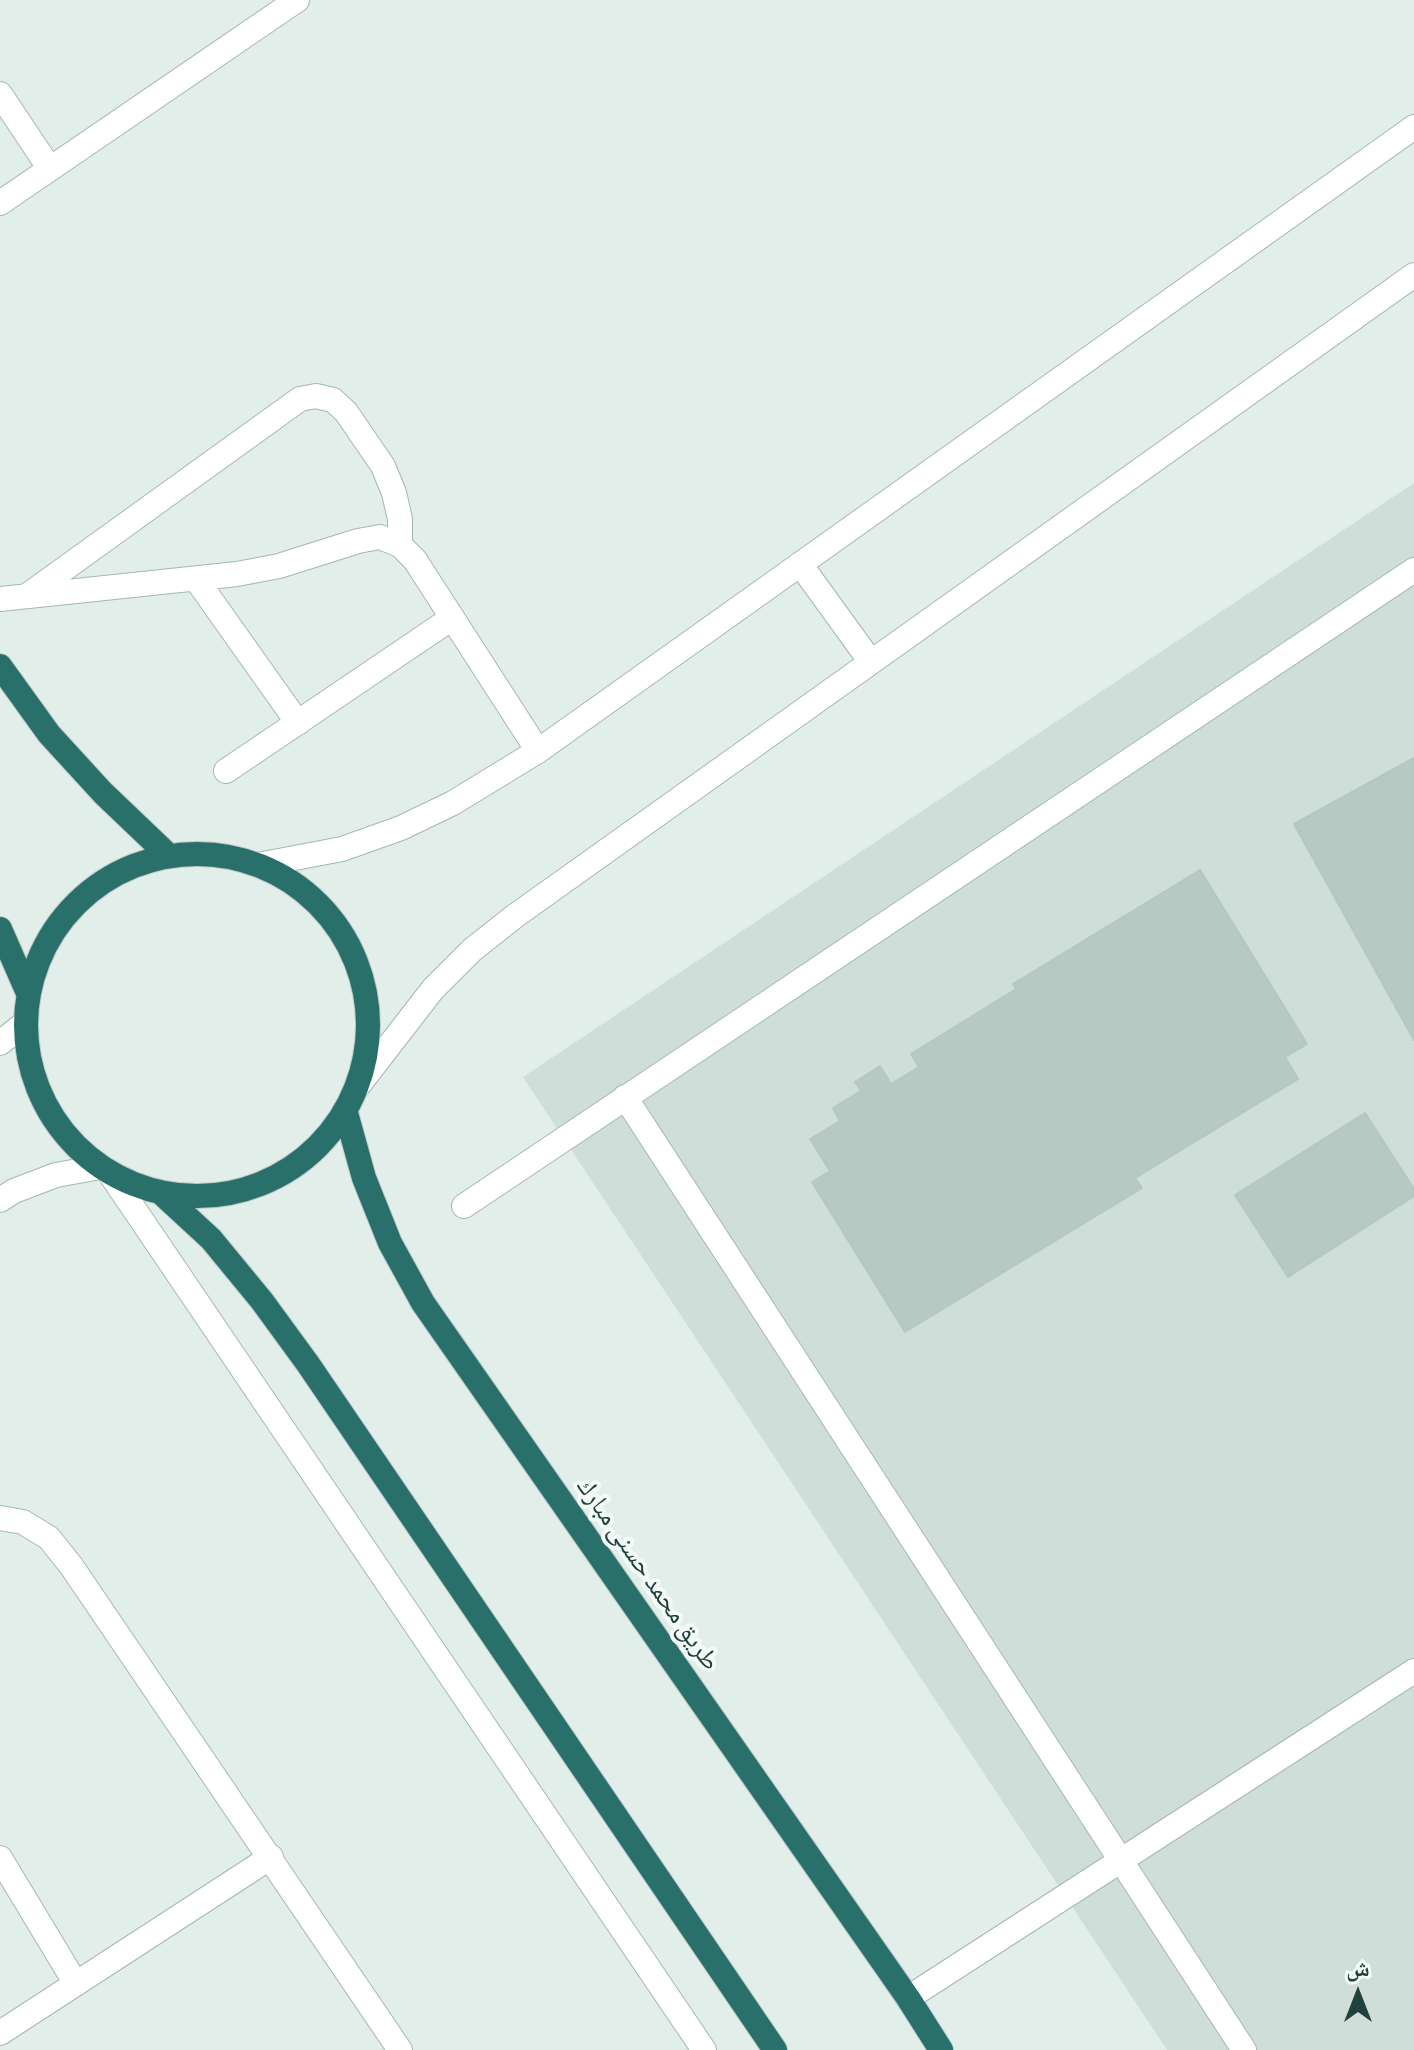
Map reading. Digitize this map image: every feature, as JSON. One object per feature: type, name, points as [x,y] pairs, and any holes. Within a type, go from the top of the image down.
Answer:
[{"type":"highway","points":[[0,666],[49,734],[103,793],[169,856]]},
{"type":"highway","points":[[199,854],[229,857],[258,865],[310,895],[331,916],[348,941],[360,969],[367,998],[369,1027],[367,1057],[358,1086],[346,1113],[328,1137],[306,1158],[281,1175],[254,1187],[195,1197],[136,1185],[105,1170],[78,1149],[59,1128],[44,1104],[27,1051],[25,1023],[28,993],[37,964],[49,938],[67,914],[88,893],[113,876],[169,856],[199,854]]},
{"type":"highway","points":[[0,929],[28,993]]},
{"type":"highway","name":"طريق محمد حسنى مبارك","points":[[346,1113],[364,1178],[390,1243],[423,1303],[908,1998],[941,2050]]},
{"type":"highway","points":[[160,1192],[211,1239],[308,1364],[775,2050]]},
{"type":"street","points":[[0,203],[297,0]]},
{"type":"street","points":[[0,94],[8,124],[50,169]]},
{"type":"street","points":[[258,865],[342,849],[401,828],[453,803],[538,751],[1414,127]]},
{"type":"street","points":[[358,1086],[433,989],[472,950],[515,916],[1414,275]]},
{"type":"street","points":[[25,596],[300,399],[316,396],[333,400],[346,412],[383,466],[400,519],[400,545]]},
{"type":"street","points":[[0,599],[196,579],[279,566],[380,537],[400,545],[415,560],[538,751]]},
{"type":"street","points":[[800,564],[871,662]]},
{"type":"street","points":[[464,1206],[1414,570]]},
{"type":"street","points":[[196,579],[298,723]]},
{"type":"street","points":[[226,771],[452,618]]},
{"type":"street","points":[[0,1043],[25,1023]]},
{"type":"street","points":[[625,1097],[1244,2050]]},
{"type":"street","points":[[0,1200],[14,1191],[56,1175],[105,1170],[704,2050]]},
{"type":"street","points":[[0,1518],[23,1522],[49,1538],[72,1567],[400,2050]]},
{"type":"street","points":[[908,1998],[1414,1671]]},
{"type":"street","points":[[0,2033],[271,1857]]},
{"type":"street","points":[[0,1858],[76,1984]]},
{"type":"shaded area","points":[[1414,483],[1414,2050],[1167,2050],[523,1077]]},
{"type":"building","points":[[1414,758],[1414,1040],[1294,824]]},
{"type":"building","points":[[1200,870],[1307,1044],[1285,1057],[1298,1079],[1135,1178],[1142,1188],[905,1332],[812,1182],[830,1171],[810,1139],[840,1121],[833,1108],[861,1091],[855,1082],[880,1066],[891,1084],[919,1067],[911,1054],[1016,989],[1013,984]]},
{"type":"building","points":[[1365,1113],[1414,1189],[1414,1196],[1288,1277],[1235,1195]]}]
